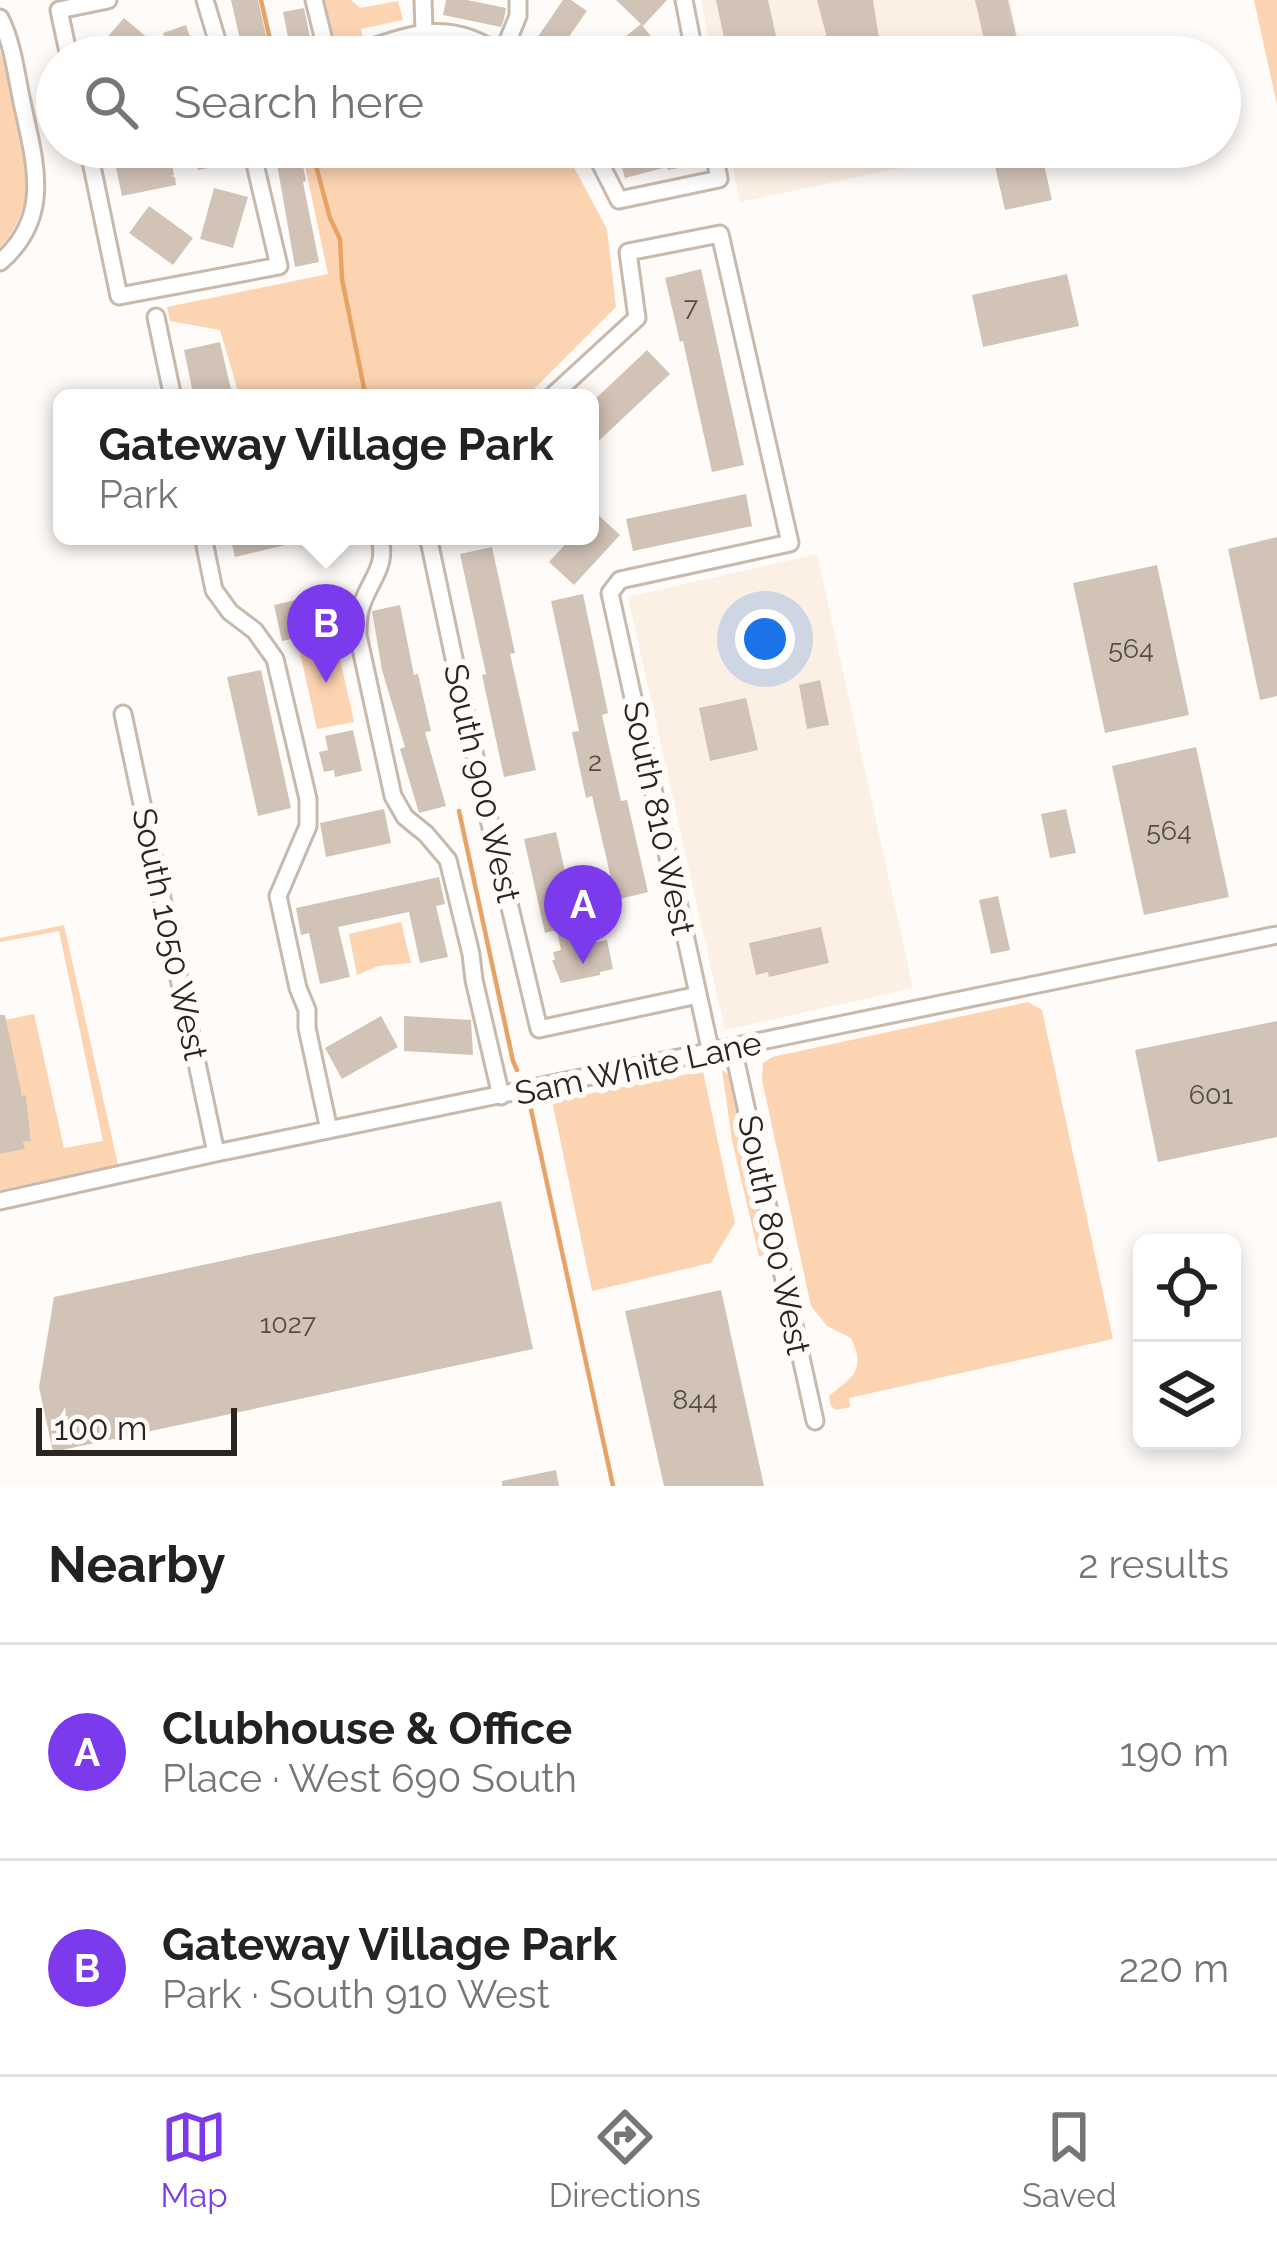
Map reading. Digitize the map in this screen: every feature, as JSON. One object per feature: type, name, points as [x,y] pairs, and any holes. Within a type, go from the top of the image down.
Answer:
[{"type":"street","points":[[64,36],[58,10],[108,0]]},
{"type":"street","points":[[205,0],[216,36]]},
{"type":"street","points":[[314,0],[323,36]]},
{"type":"street","points":[[422,0],[424,31]]},
{"type":"street","points":[[510,36],[518,0]]},
{"type":"street","points":[[684,0],[691,36]]},
{"type":"street","points":[[0,18],[11,49],[37,179],[25,233],[0,262]]},
{"type":"street","points":[[408,36],[424,31],[468,36]]},
{"type":"street","points":[[92,168],[119,296],[279,266],[256,168]]},
{"type":"street","points":[[603,168],[619,200],[719,179],[717,168]]},
{"type":"street","name":"South 810 West","points":[[560,389],[637,317],[628,252],[720,234],[790,543],[615,583],[610,593],[711,1053]]},
{"type":"street","points":[[156,317],[171,389]]},
{"type":"street","points":[[205,545],[214,590],[275,659],[308,800],[308,826],[278,896],[307,1010],[329,1130]]},
{"type":"street","points":[[382,545],[380,568],[360,608],[358,635],[393,796],[405,817],[448,860],[501,1096]]},
{"type":"street","name":"South 900 West","points":[[430,545],[539,1029],[698,995]]},
{"type":"street","name":"South 1050 West","points":[[123,714],[216,1154]]},
{"type":"street","name":"Sam White Lane","points":[[0,1201],[1277,935]]},
{"type":"street","name":"South 800 West","points":[[733,1048],[815,1421]]},
{"type":"shaded area","points":[[321,0],[351,0],[360,8],[398,1],[403,20],[361,29],[362,36],[330,36]]},
{"type":"shaded area","points":[[701,0],[1010,0],[1018,36],[708,36]]},
{"type":"shaded area","points":[[1254,0],[1277,0],[1277,105]]},
{"type":"shaded area","points":[[0,50],[21,125],[27,178],[15,226],[0,247]]},
{"type":"shaded area","points":[[305,168],[574,168],[607,229],[616,307],[534,389],[237,389],[220,330],[170,321],[167,307],[328,274]]},
{"type":"shaded area","points":[[733,168],[899,168],[740,202]]},
{"type":"shaded area","points":[[817,554],[913,988],[725,1030],[628,597]]},
{"type":"shaded area","points":[[335,636],[354,722],[317,729],[298,644]]},
{"type":"shaded area","points":[[401,922],[411,963],[378,966],[357,975],[349,934]]},
{"type":"shaded area","points":[[64,925],[118,1165],[0,1190],[0,1154],[24,1149],[23,1142],[31,1140],[26,1096],[22,1096],[0,1021],[34,1014],[64,1148],[103,1141],[59,931],[0,942],[0,938]]},
{"type":"shaded area","points":[[1028,1002],[1042,1010],[1113,1339],[849,1398],[850,1407],[836,1410],[829,1396],[854,1373],[856,1349],[851,1338],[827,1326],[811,1306],[762,1080],[763,1063],[772,1057]]},
{"type":"shaded area","points":[[722,1070],[733,1077],[768,1255],[759,1256],[732,1140]]},
{"type":"shaded area","points":[[703,1071],[735,1223],[711,1263],[592,1291],[552,1101]]},
{"type":"building","points":[[231,0],[258,0],[266,36],[239,36]]},
{"type":"building","points":[[446,0],[506,8],[501,27],[443,15]]},
{"type":"building","points":[[563,0],[587,11],[571,36],[538,36]]},
{"type":"building","points":[[616,0],[667,0],[643,26]]},
{"type":"building","points":[[716,0],[768,0],[776,36],[724,36]]},
{"type":"building","points":[[817,0],[873,0],[879,36],[826,36]]},
{"type":"building","points":[[975,0],[1008,0],[1016,36],[983,36]]},
{"type":"building","points":[[304,8],[310,36],[288,36],[283,12]]},
{"type":"building","points":[[124,18],[145,36],[108,36]]},
{"type":"building","points":[[641,24],[651,36],[626,36]]},
{"type":"building","points":[[186,25],[190,36],[164,36]]},
{"type":"building","points":[[116,168],[173,168],[176,185],[122,196]]},
{"type":"building","points":[[278,168],[303,168],[306,181],[319,262],[295,267]]},
{"type":"building","points":[[622,168],[663,168],[625,178]]},
{"type":"building","points":[[995,168],[1045,168],[1052,200],[1005,210]]},
{"type":"building","points":[[214,188],[248,197],[233,248],[200,239]]},
{"type":"building","points":[[149,206],[193,238],[173,265],[129,233]]},
{"type":"building","points":[[701,269],[744,465],[712,472],[665,278]]},
{"type":"building","points":[[1067,274],[1079,326],[983,347],[972,295]]},
{"type":"building","points":[[220,342],[231,389],[192,389],[184,350]]},
{"type":"building","points":[[647,350],[670,374],[599,441],[599,395]]},
{"type":"building","points":[[746,494],[752,526],[633,551],[626,519]]},
{"type":"building","points":[[599,516],[620,535],[574,585],[549,562],[565,545],[599,545]]},
{"type":"building","points":[[1277,537],[1277,696],[1260,700],[1228,549]]},
{"type":"building","points":[[232,545],[285,545],[235,557]]},
{"type":"building","points":[[492,547],[536,770],[504,777],[460,554]]},
{"type":"building","points":[[1157,565],[1189,715],[1105,733],[1073,583]]},
{"type":"building","points":[[337,591],[345,627],[282,641],[274,605]]},
{"type":"building","points":[[583,594],[608,713],[602,715],[648,892],[616,900],[592,796],[586,798],[572,732],[579,731],[551,601]]},
{"type":"building","points":[[400,605],[431,731],[425,732],[446,806],[419,813],[400,749],[405,747],[382,670],[372,611]]},
{"type":"building","points":[[261,670],[291,808],[258,816],[227,677]]},
{"type":"building","points":[[820,680],[829,725],[807,729],[799,685]]},
{"type":"building","points":[[746,698],[758,750],[710,761],[699,708]]},
{"type":"building","points":[[353,730],[362,771],[335,777],[334,770],[324,772],[319,752],[328,750],[325,736]]},
{"type":"building","points":[[1196,747],[1229,897],[1144,915],[1112,766]]},
{"type":"building","points":[[384,809],[391,843],[326,857],[320,823]]},
{"type":"building","points":[[1066,809],[1076,853],[1050,858],[1041,814]]},
{"type":"building","points":[[556,832],[581,942],[607,940],[613,969],[561,983],[552,960],[553,952],[561,950],[557,930],[545,933],[524,839]]},
{"type":"building","points":[[439,877],[445,904],[436,906],[448,957],[420,963],[409,912],[338,927],[350,977],[320,984],[309,933],[301,935],[296,908]]},
{"type":"building","points":[[998,896],[1010,950],[991,954],[979,900]]},
{"type":"building","points":[[821,927],[829,963],[769,977],[768,972],[756,975],[749,943]]},
{"type":"building","points":[[0,1015],[5,1015],[22,1096],[26,1095],[31,1141],[23,1142],[25,1149],[0,1154]]},
{"type":"building","points":[[381,1016],[398,1047],[342,1079],[325,1048]]},
{"type":"building","points":[[404,1016],[471,1020],[473,1055],[404,1051]]},
{"type":"building","points":[[1277,1021],[1277,1137],[1158,1162],[1135,1050]]},
{"type":"building","points":[[501,1201],[533,1349],[53,1452],[39,1387],[54,1297]]},
{"type":"building","points":[[721,1290],[764,1486],[664,1486],[625,1311]]},
{"type":"building","points":[[556,1470],[559,1486],[502,1486],[502,1481]]},
{"type":"waterway","points":[[261,0],[269,36]]},
{"type":"waterway","points":[[317,168],[340,239],[342,279],[364,389]]},
{"type":"waterway","points":[[459,811],[517,1070]]},
{"type":"waterway","points":[[530,1105],[613,1486]]},
{"type":"place","name":"Gateway Village Park","points":[[326,683]]},
{"type":"place","name":"Clubhouse & Office","points":[[583,964]]}]
